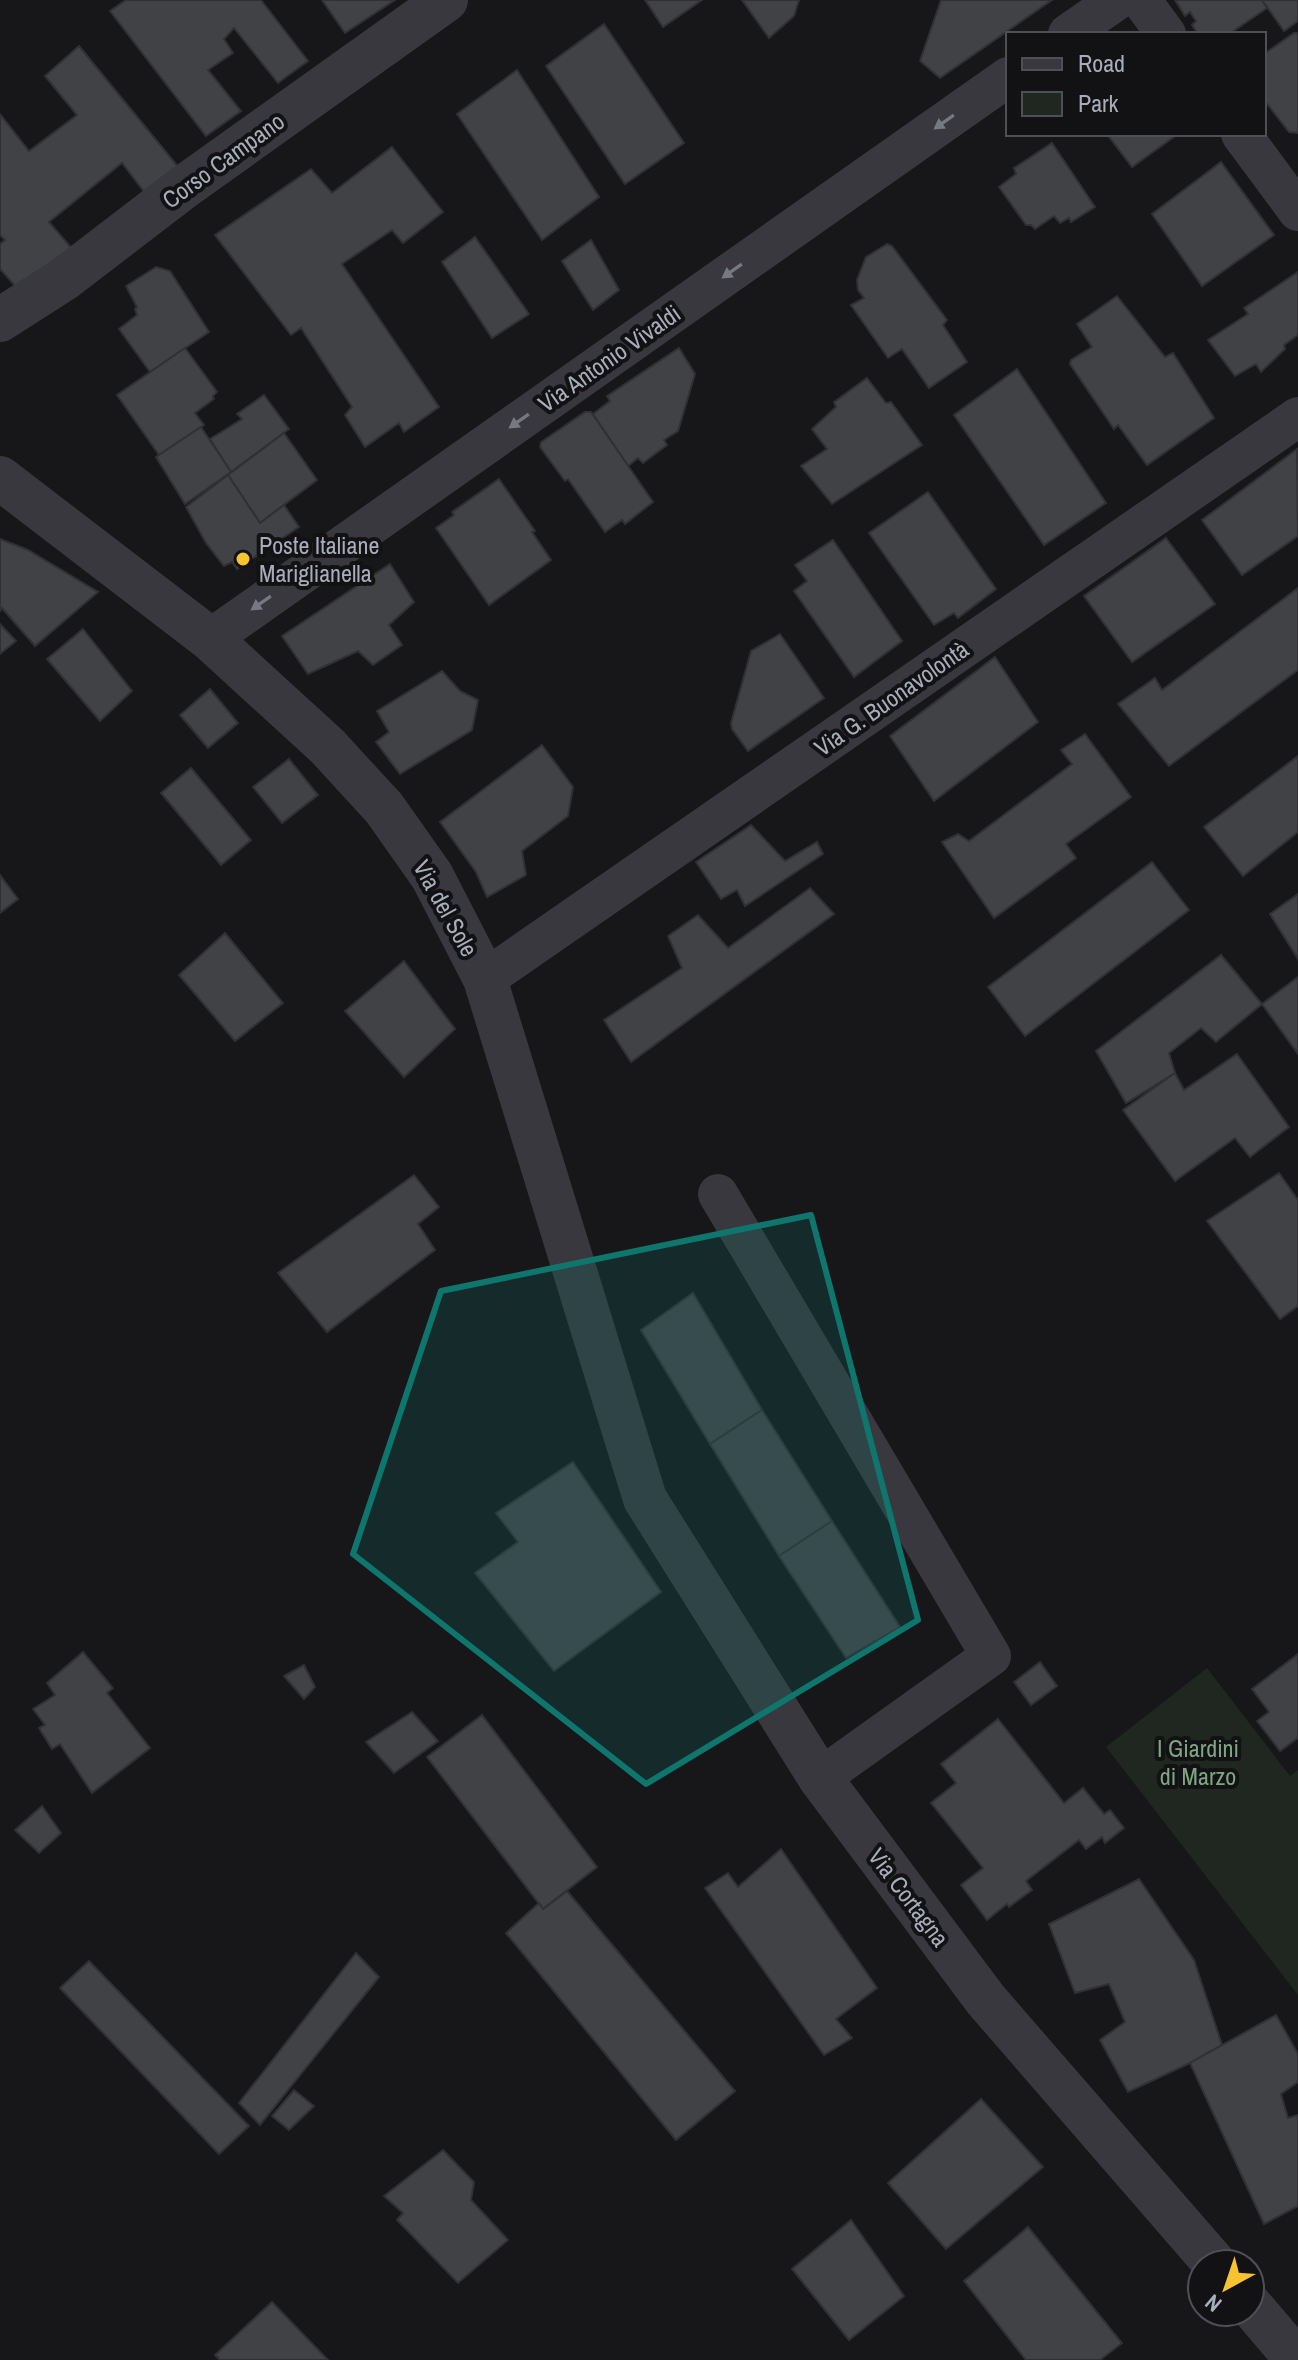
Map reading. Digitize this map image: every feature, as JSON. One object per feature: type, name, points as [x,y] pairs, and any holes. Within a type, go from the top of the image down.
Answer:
[{"type":"street","name":"Corso Campano","points":[[0,320],[64,279],[184,187],[446,0]]},
{"type":"street","points":[[1071,32],[1117,0]]},
{"type":"street","points":[[1141,0],[1165,32]]},
{"type":"street","name":"Via Antonio Vivaldi","points":[[210,639],[1006,78]]},
{"type":"street","points":[[1243,136],[1292,191]]},
{"type":"street","name":"Via G. Buonavolontà","points":[[485,979],[1298,417]]},
{"type":"street","name":"Via del Sole","points":[[0,478],[210,639],[327,746],[384,808],[432,876],[485,979],[645,1499]]},
{"type":"street","points":[[718,1194],[991,1656],[820,1778]]},
{"type":"street","name":"Via Cortagna","points":[[645,1499],[820,1778],[986,2000],[1201,2248]]},
{"type":"highlighted area","points":[[811,1215],[918,1620],[646,1784],[353,1554],[441,1291]]},
{"type":"green space","name":"I Giardini di Marzo","points":[[1207,1668],[1290,1776],[1298,1770],[1298,1995],[1106,1747]]},
{"type":"building","points":[[126,0],[261,0],[308,61],[278,83],[234,28],[224,39],[233,53],[208,70],[241,111],[206,136],[110,11]]},
{"type":"building","points":[[322,0],[395,0],[345,33]]},
{"type":"building","points":[[645,0],[702,0],[663,27]]},
{"type":"building","points":[[742,0],[799,0],[794,16],[769,38]]},
{"type":"building","points":[[941,0],[1052,0],[940,78],[920,61]]},
{"type":"building","points":[[1175,0],[1262,0],[1267,8],[1232,32],[1197,32],[1192,25],[1196,21],[1190,12],[1185,16]]},
{"type":"building","points":[[1262,0],[1298,0],[1298,21],[1284,31]]},
{"type":"building","points":[[604,24],[684,143],[625,184],[546,66]]},
{"type":"building","points":[[1298,33],[1298,133],[1289,132],[1266,103],[1266,53]]},
{"type":"building","points":[[79,46],[180,169],[145,193],[122,163],[49,222],[74,251],[16,287],[0,269],[0,244],[5,240],[0,235],[0,114],[29,151],[77,115],[45,76]]},
{"type":"building","points":[[517,70],[599,197],[542,240],[457,114]]},
{"type":"building","points":[[1109,136],[1175,136],[1132,167]]},
{"type":"building","points":[[1052,143],[1095,207],[1071,222],[1069,218],[1060,223],[1054,216],[1035,229],[1026,225],[999,187],[1016,174],[1014,168]]},
{"type":"building","points":[[392,147],[443,212],[403,243],[392,230],[342,264],[439,407],[404,432],[399,423],[365,447],[345,415],[352,407],[301,328],[291,335],[215,235],[311,169],[332,193]]},
{"type":"building","points":[[1221,162],[1274,235],[1202,286],[1152,214]]},
{"type":"building","points":[[475,237],[529,314],[492,338],[442,262]]},
{"type":"building","points":[[591,240],[619,290],[593,310],[562,261]]},
{"type":"building","points":[[887,244],[892,246],[947,320],[943,325],[967,362],[929,388],[902,349],[888,358],[851,305],[864,298],[858,290],[857,280],[866,257]]},
{"type":"building","points":[[156,267],[170,271],[209,332],[150,372],[119,329],[137,315],[137,307],[126,286]]},
{"type":"building","points":[[1298,272],[1298,335],[1284,345],[1285,349],[1261,372],[1256,364],[1235,376],[1208,340],[1248,314],[1244,308]]},
{"type":"building","points":[[1117,296],[1165,357],[1173,353],[1214,418],[1147,465],[1118,425],[1114,429],[1070,364],[1071,360],[1092,347],[1077,324]]},
{"type":"building","points":[[185,348],[217,392],[214,399],[195,413],[204,425],[159,455],[117,395]]},
{"type":"building","points":[[679,348],[695,374],[678,431],[664,440],[667,445],[643,463],[638,458],[628,466],[593,414],[610,401],[607,396]]},
{"type":"building","points":[[1017,369],[1106,503],[1044,545],[954,415]]},
{"type":"building","points":[[867,378],[886,403],[891,402],[922,445],[832,504],[801,466],[827,449],[812,429],[836,407],[834,402]]},
{"type":"building","points":[[264,395],[289,429],[231,472],[210,439],[242,419],[237,414]]},
{"type":"building","points":[[585,412],[591,412],[653,502],[625,524],[622,520],[605,532],[568,479],[565,481],[540,447],[541,442]]},
{"type":"building","points":[[201,427],[231,472],[185,504],[156,457]]},
{"type":"building","points":[[284,433],[317,480],[260,523],[228,475]]},
{"type":"building","points":[[1297,449],[1298,536],[1242,575],[1202,520]]},
{"type":"building","points":[[228,475],[260,523],[284,505],[299,527],[237,569],[232,562],[224,566],[206,543],[186,507]]},
{"type":"building","points":[[499,479],[551,560],[489,605],[436,528],[454,515],[452,512]]},
{"type":"building","points":[[928,492],[996,589],[958,618],[954,613],[934,625],[869,533]]},
{"type":"building","points":[[1166,538],[1215,604],[1132,662],[1084,596]]},
{"type":"building","points":[[0,539],[28,550],[98,592],[35,646],[2,608],[0,611]]},
{"type":"building","points":[[833,540],[902,641],[854,677],[794,591],[807,581],[795,565]]},
{"type":"building","points":[[390,564],[414,602],[389,625],[402,645],[373,665],[358,651],[308,674],[282,636]]},
{"type":"building","points":[[1298,588],[1298,670],[1169,766],[1118,704],[1155,678],[1162,690]]},
{"type":"building","points":[[0,624],[16,641],[0,654]]},
{"type":"building","points":[[83,629],[132,691],[100,721],[47,659]]},
{"type":"building","points":[[780,634],[824,698],[748,751],[731,723],[751,651]]},
{"type":"building","points":[[995,657],[1038,722],[934,801],[890,736]]},
{"type":"building","points":[[442,671],[460,691],[478,700],[472,730],[400,774],[376,742],[389,732],[377,711]]},
{"type":"building","points":[[210,689],[238,723],[208,748],[180,715]]},
{"type":"building","points":[[1085,734],[1131,797],[1066,844],[1076,858],[994,918],[942,842],[958,834],[969,841],[1072,764],[1061,750]]},
{"type":"building","points":[[542,745],[573,787],[568,816],[522,851],[526,875],[487,897],[476,872],[440,822]]},
{"type":"building","points":[[1298,756],[1298,832],[1243,876],[1204,827]]},
{"type":"building","points":[[289,759],[318,795],[282,823],[253,787]]},
{"type":"building","points":[[191,768],[251,840],[221,865],[161,793]]},
{"type":"building","points":[[751,825],[785,861],[817,842],[823,854],[745,906],[737,890],[721,899],[696,862]]},
{"type":"building","points":[[1152,862],[1189,910],[1025,1036],[988,987]]},
{"type":"building","points":[[0,875],[18,899],[0,913]]},
{"type":"building","points":[[810,888],[834,914],[631,1062],[604,1020],[682,968],[668,936],[698,915],[728,948]]},
{"type":"building","points":[[1298,894],[1298,959],[1270,914]]},
{"type":"building","points":[[225,933],[283,1003],[235,1041],[179,975]]},
{"type":"building","points":[[1221,955],[1262,1004],[1216,1042],[1201,1028],[1169,1053],[1175,1073],[1126,1103],[1096,1051]]},
{"type":"building","points":[[404,961],[455,1029],[404,1077],[345,1011]]},
{"type":"building","points":[[1298,977],[1298,1054],[1262,1004]]},
{"type":"building","points":[[1237,1054],[1289,1127],[1250,1157],[1235,1138],[1175,1181],[1123,1110],[1175,1073],[1184,1090]]},
{"type":"building","points":[[1279,1173],[1298,1200],[1298,1306],[1280,1319],[1207,1221]]},
{"type":"building","points":[[414,1175],[439,1207],[418,1224],[435,1250],[327,1332],[278,1273]]},
{"type":"building","points":[[693,1293],[762,1410],[710,1444],[641,1330]]},
{"type":"building","points":[[762,1410],[832,1521],[779,1556],[710,1444]]},
{"type":"building","points":[[573,1462],[661,1592],[554,1671],[475,1573],[518,1542],[496,1513]]},
{"type":"building","points":[[832,1521],[900,1627],[846,1658],[779,1556]]},
{"type":"building","points":[[83,1652],[113,1688],[107,1693],[150,1748],[92,1793],[60,1744],[52,1749],[39,1728],[45,1725],[33,1709],[55,1695],[47,1683]]},
{"type":"building","points":[[1298,1654],[1298,1738],[1280,1751],[1257,1721],[1269,1712],[1252,1689]]},
{"type":"building","points":[[1040,1662],[1057,1686],[1031,1705],[1014,1682]]},
{"type":"building","points":[[304,1665],[315,1687],[304,1699],[284,1676]]},
{"type":"building","points":[[412,1712],[438,1741],[394,1773],[366,1742]]},
{"type":"building","points":[[482,1715],[597,1867],[543,1909],[427,1757]]},
{"type":"building","points":[[998,1719],[1064,1803],[1083,1788],[1104,1814],[1110,1810],[1124,1828],[1105,1843],[1102,1837],[1086,1849],[1079,1840],[1026,1881],[1032,1890],[987,1920],[961,1885],[983,1868],[931,1803],[956,1783],[941,1764]]},
{"type":"building","points":[[42,1806],[61,1833],[39,1853],[15,1830]]},
{"type":"building","points":[[781,1849],[877,1988],[836,2019],[852,2038],[824,2055],[705,1888],[728,1873],[738,1887]]},
{"type":"building","points":[[1139,1879],[1194,1960],[1222,2045],[1128,2092],[1100,2040],[1125,2022],[1109,1984],[1075,1993],[1049,1924]]},
{"type":"building","points":[[567,1891],[735,2091],[676,2140],[506,1933],[539,1903],[543,1909]]},
{"type":"building","points":[[356,1953],[379,1977],[260,2125],[239,2103]]},
{"type":"building","points":[[89,1961],[249,2126],[219,2154],[60,1988]]},
{"type":"building","points":[[1276,2015],[1298,2054],[1298,2082],[1281,2094],[1288,2118],[1298,2115],[1298,2206],[1264,2224],[1190,2063]]},
{"type":"building","points":[[294,2090],[314,2106],[289,2130],[272,2116]]},
{"type":"building","points":[[981,2099],[1043,2167],[946,2249],[888,2183]]},
{"type":"building","points":[[443,2150],[474,2182],[471,2200],[508,2240],[458,2283],[397,2220],[403,2213],[384,2196]]},
{"type":"building","points":[[851,2220],[904,2296],[849,2340],[792,2269]]},
{"type":"building","points":[[1028,2227],[1122,2343],[1100,2360],[1026,2360],[964,2281]]},
{"type":"building","points":[[272,2302],[328,2360],[220,2360],[215,2355]]},
{"type":"place","name":"Poste Italiane Mariglianella","points":[[243,559]]}]
